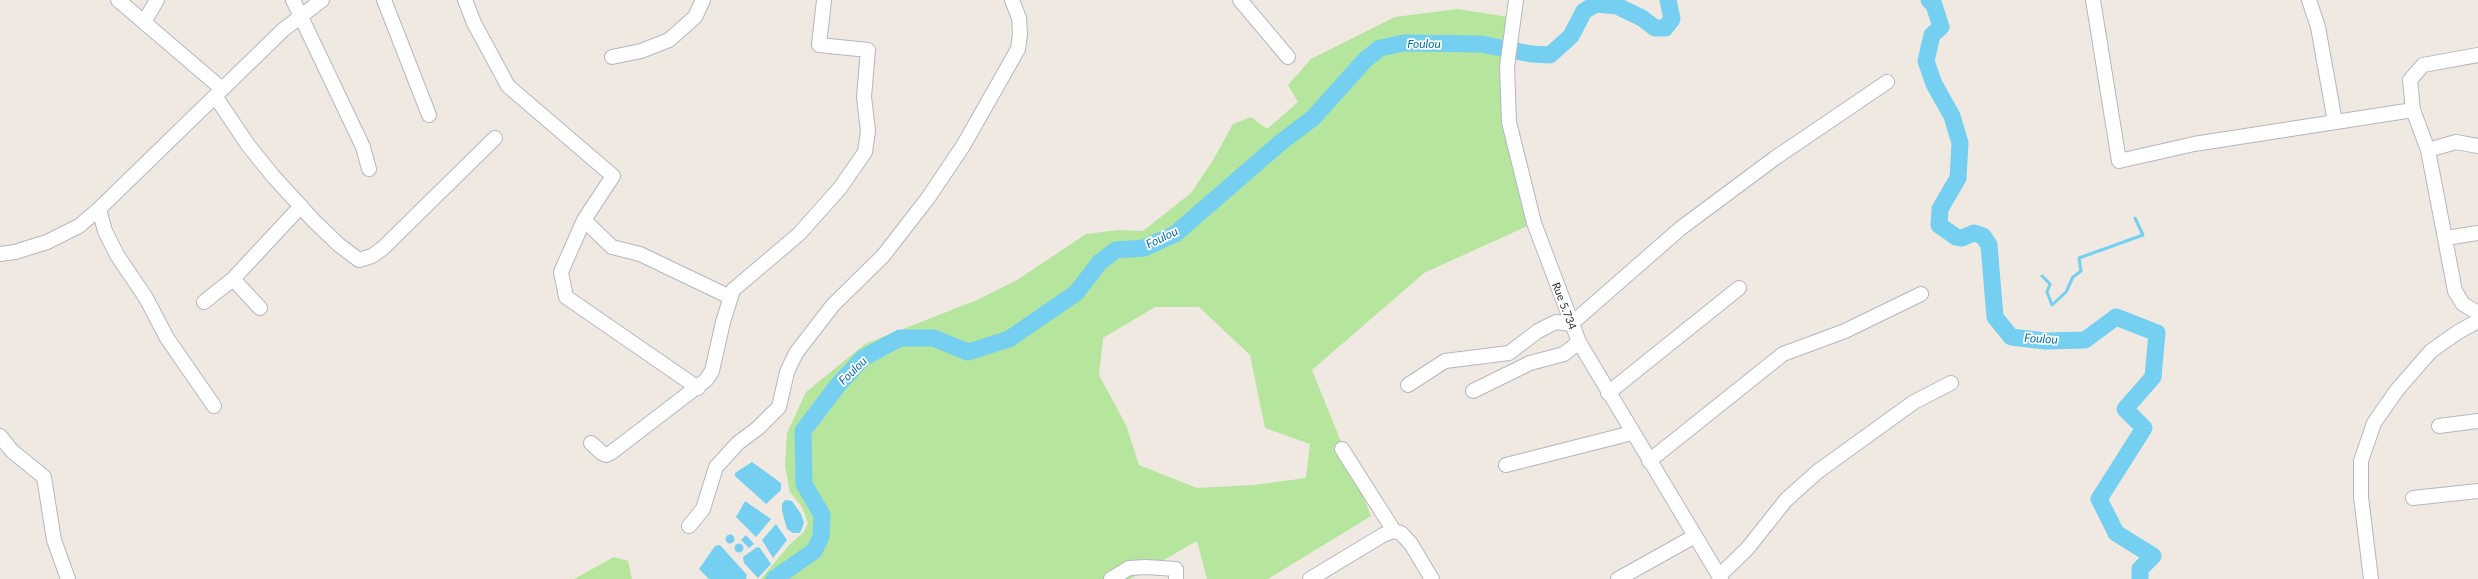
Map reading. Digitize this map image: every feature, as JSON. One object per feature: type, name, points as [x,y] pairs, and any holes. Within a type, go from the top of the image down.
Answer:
[{"type":"street","points":[[118,0],[144,22],[218,92],[248,145],[301,206],[349,254],[359,260],[364,260],[383,248],[495,138]]},
{"type":"street","points":[[144,22],[157,0]]},
{"type":"street","points":[[293,0],[363,147],[369,169]]},
{"type":"street","points":[[0,254],[15,252],[47,242],[79,226],[99,210],[218,92],[300,16],[322,0]]},
{"type":"street","points":[[384,0],[429,115]]},
{"type":"street","points":[[465,0],[474,23],[508,86],[613,176],[584,220],[561,272],[566,297],[698,388]]},
{"type":"street","points":[[612,57],[641,51],[669,40],[695,17],[703,0]]},
{"type":"street","points":[[591,443],[606,455],[612,452],[698,388],[712,371],[733,290],[799,234],[840,188],[865,152],[868,131],[864,97],[868,50],[819,45],[824,0]]},
{"type":"street","points":[[689,526],[703,509],[716,467],[738,443],[758,428],[778,407],[787,372],[796,353],[833,305],[883,256],[928,198],[963,146],[1018,49],[1020,34],[1019,18],[1012,0]]},
{"type":"street","points":[[1240,0],[1288,57]]},
{"type":"street","name":"Rue 5.734","points":[[1516,0],[1507,67],[1509,122],[1534,223],[1570,324],[1578,342],[1720,578]]},
{"type":"street","points":[[2093,0],[2119,161],[2194,144],[2412,110]]},
{"type":"street","points":[[2309,0],[2318,27],[2335,122]]},
{"type":"street","points":[[2478,55],[2424,65],[2410,80],[2412,110],[2428,150],[2458,299],[2463,304],[2478,313]]},
{"type":"street","points":[[1408,385],[1445,361],[1509,352],[1538,331],[1556,322],[1570,324],[1681,228],[1775,158],[1887,82]]},
{"type":"street","points":[[2428,150],[2456,142],[2478,146]]},
{"type":"street","points":[[204,302],[233,279],[301,206]]},
{"type":"street","points":[[99,210],[105,231],[117,255],[146,298],[167,338],[214,406]]},
{"type":"street","points":[[584,220],[612,247],[640,254],[730,297]]},
{"type":"street","points":[[2446,238],[2478,233]]},
{"type":"street","points":[[233,279],[260,308]]},
{"type":"street","points":[[1608,393],[1739,288]]},
{"type":"street","points":[[1649,461],[1783,354],[1845,332],[1921,294]]},
{"type":"street","points":[[2371,579],[2361,490],[2361,461],[2374,423],[2396,390],[2431,351],[2458,332],[2478,321]]},
{"type":"street","points":[[1473,391],[1530,363],[1564,354],[1578,342]]},
{"type":"street","points":[[1720,578],[1747,549],[1786,500],[1817,472],[1914,402],[1951,383]]},
{"type":"street","points":[[2438,426],[2478,421]]},
{"type":"street","points":[[1506,465],[1632,433]]},
{"type":"street","points":[[0,436],[12,451],[44,477],[54,540],[68,579]]},
{"type":"street","points":[[1342,449],[1394,530],[1401,533],[1411,544],[1432,579]]},
{"type":"street","points":[[2413,498],[2478,491]]},
{"type":"street","points":[[1310,579],[1383,535],[1394,530]]},
{"type":"street","points":[[1618,579],[1695,536]]},
{"type":"street","points":[[1111,579],[1129,568],[1146,567],[1176,569],[1176,579]]},
{"type":"green space","points":[[1458,9],[1514,18],[1507,94],[1534,223],[1424,273],[1312,370],[1371,516],[1268,579],[1207,579],[1197,541],[1130,579],[761,579],[790,544],[803,533],[808,523],[802,507],[790,492],[785,466],[787,433],[806,392],[865,344],[977,300],[1017,280],[1086,234],[1119,230],[1143,231],[1191,193],[1213,160],[1233,124],[1251,117],[1267,129],[1298,102],[1288,85],[1311,59],[1395,17]],"holes":[[[1155,307],[1199,307],[1250,355],[1265,428],[1310,444],[1306,478],[1254,485],[1197,488],[1139,465],[1126,425],[1099,375],[1103,338]]]},
{"type":"green space","points":[[614,557],[628,561],[632,579],[574,579]]},
{"type":"water","points":[[752,462],[781,483],[781,490],[766,504],[735,476],[735,473]]},
{"type":"water","points":[[785,500],[792,501],[801,514],[804,523],[800,533],[793,533],[787,529],[782,511],[782,504]]},
{"type":"water","points":[[745,501],[771,519],[756,537],[736,517]]},
{"type":"water","points":[[776,524],[787,540],[773,558],[762,540]]},
{"type":"water","points":[[728,535],[732,535],[734,539],[732,543],[728,543],[726,541],[726,537]]},
{"type":"water","points":[[746,535],[754,544],[749,548],[741,540]]},
{"type":"water","points":[[739,543],[744,548],[739,553],[734,548]]},
{"type":"water","points":[[720,545],[747,575],[746,579],[709,579],[699,569],[715,546]]},
{"type":"water","points":[[757,547],[760,548],[771,564],[758,578],[744,563],[743,557]]},
{"type":"waterway","name":"Foulou","points":[[774,579],[814,551],[821,537],[822,515],[804,484],[803,431],[838,385],[863,358],[900,338],[933,338],[968,352],[1009,339],[1076,293],[1100,262],[1116,250],[1144,248],[1175,234],[1280,143],[1313,118],[1365,60],[1380,48],[1404,43],[1481,44],[1531,54],[1550,55],[1571,36],[1584,11],[1596,4],[1617,6],[1642,18],[1655,28],[1665,28],[1672,19],[1668,0]]},
{"type":"waterway","name":"Foulou","points":[[1929,0],[1934,5],[1941,27],[1932,35],[1926,61],[1934,84],[1952,116],[1960,143],[1958,178],[1940,209],[1939,225],[1956,237],[1962,238],[1974,233],[1983,236],[1989,245],[1995,317],[2011,337],[2045,341],[2085,340],[2116,317],[2157,333],[2153,377],[2125,409],[2144,428],[2099,499],[2116,533],[2153,556],[2140,569],[2140,579]]},
{"type":"waterway","points":[[2042,276],[2050,284],[2047,292],[2052,305],[2066,292],[2073,277],[2081,271],[2079,258],[2143,235],[2135,218]]}]
